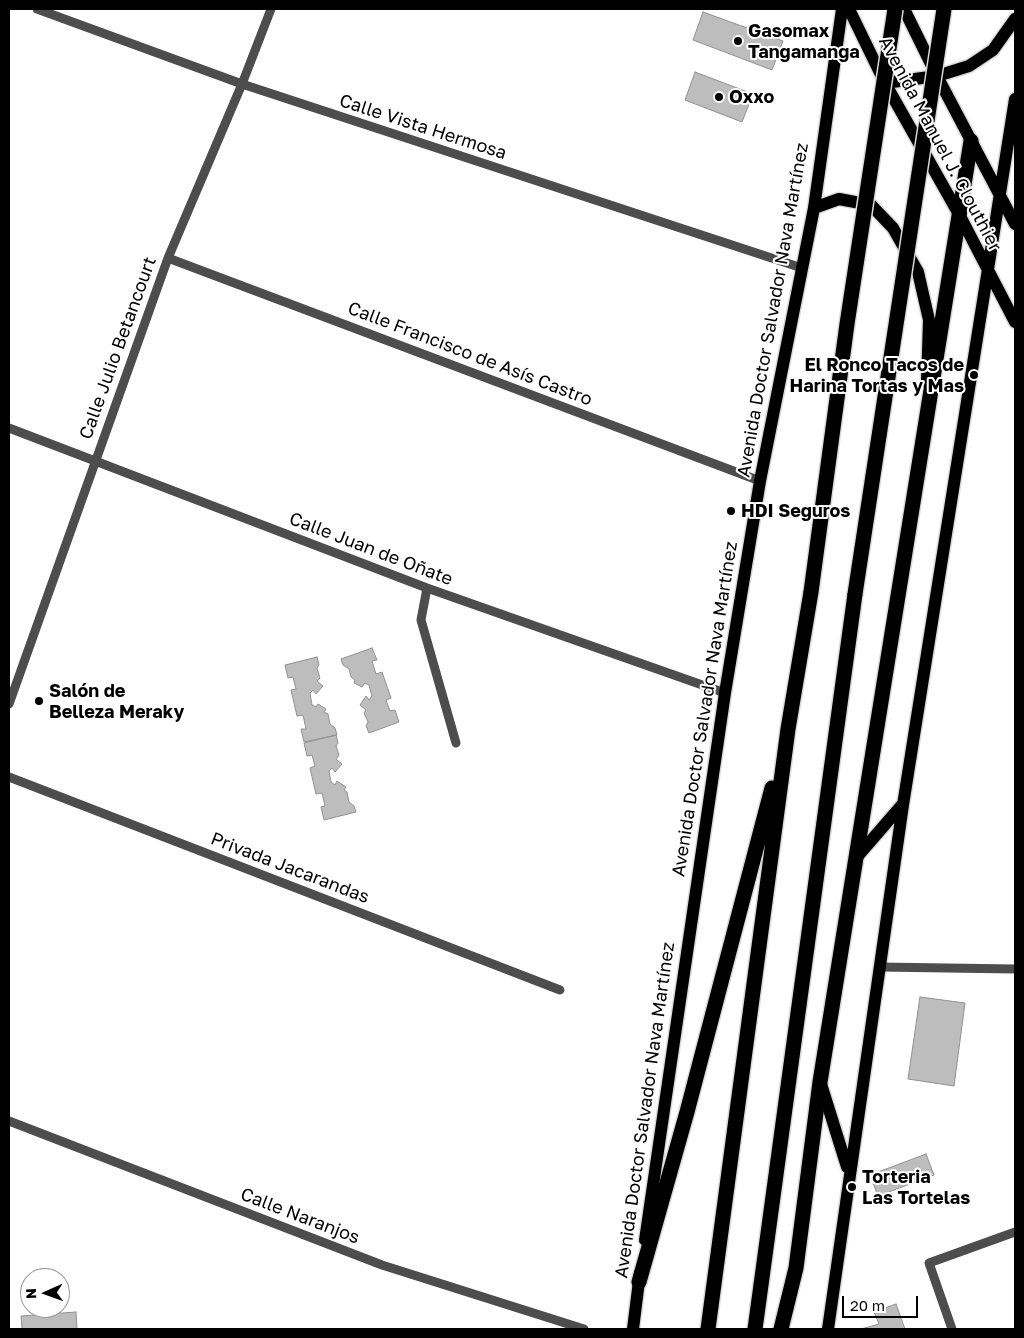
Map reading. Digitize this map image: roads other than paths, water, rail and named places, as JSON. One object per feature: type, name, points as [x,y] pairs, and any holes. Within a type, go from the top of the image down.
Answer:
[{"type":"highway","points":[[708,1329],[788,729],[811,592],[848,315],[895,9]]},
{"type":"highway","points":[[755,1329],[855,594],[944,9]]},
{"type":"highway","points":[[781,1329],[796,1268],[820,1082],[925,417],[971,141]]},
{"type":"highway","points":[[639,1282],[687,1112],[788,729]]},
{"type":"main road","name":"Avenida Doctor Salvador Nava Martínez","points":[[633,1329],[725,693],[760,481],[814,208],[842,9]]},
{"type":"main road","name":"Avenida Manuel J. Clouthier","points":[[849,9],[885,83],[960,216],[1015,322]]},
{"type":"main road","name":"Avenida Manuel J. Clouthier","points":[[904,9],[1015,224]]},
{"type":"main road","points":[[885,83],[937,76],[969,66],[993,50],[1015,19]]},
{"type":"main road","points":[[828,1329],[848,1172],[903,805],[1015,99]]},
{"type":"main road","points":[[814,208],[838,199],[871,205],[893,228],[918,272],[929,320],[925,417]]},
{"type":"main road","points":[[856,858],[903,805]]},
{"type":"main road","points":[[820,1082],[848,1172]]},
{"type":"street","name":"Calle Vista Hermosa","points":[[37,9],[242,84],[802,268]]},
{"type":"street","name":"Calle Julio Betancourt","points":[[9,704],[168,258],[242,84],[271,9]]},
{"type":"street","name":"Calle Francisco de Asís Castro","points":[[168,258],[760,481]]},
{"type":"street","name":"Calle Juan de Oñate","points":[[9,428],[427,588],[725,693]]},
{"type":"street","points":[[427,588],[421,620],[456,743]]},
{"type":"street","name":"Privada Jacarandas","points":[[9,777],[560,990]]},
{"type":"street","points":[[879,967],[1015,969]]},
{"type":"street","name":"Calle Naranjos","points":[[9,1121],[382,1265],[584,1329]]},
{"type":"street","points":[[952,1329],[929,1263],[1015,1232]]},
{"type":"place","name":"Gasomax Tangamanga","points":[[738,41]]},
{"type":"place","name":"Oxxo","points":[[719,97]]},
{"type":"place","name":"El Ronco Tacos de Harina Tortas y Mas","points":[[974,375]]},
{"type":"place","name":"HDI Seguros","points":[[731,511]]},
{"type":"place","name":"Salón de Belleza Meraky","points":[[39,701]]},
{"type":"place","name":"Torteria Las Tortelas","points":[[852,1187]]}]
